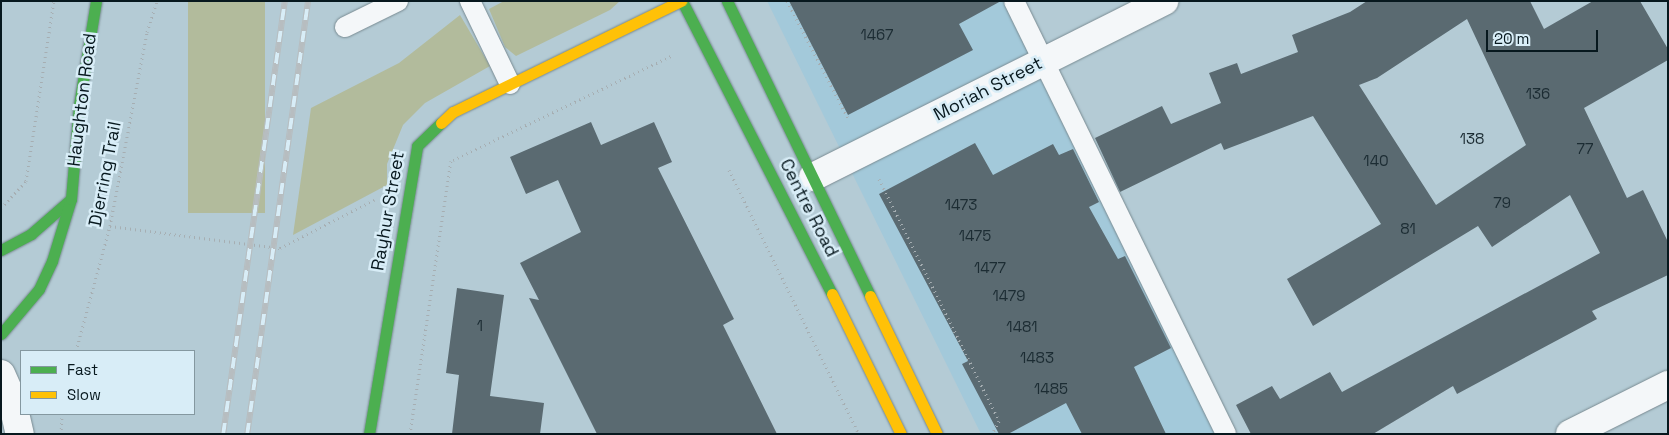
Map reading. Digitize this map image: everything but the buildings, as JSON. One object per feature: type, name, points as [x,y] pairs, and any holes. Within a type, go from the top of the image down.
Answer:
[{"type":"main road","name":"Haughton Road","points":[[1,334],[39,289],[52,262],[71,198],[79,105],[96,1]]},
{"type":"main road","name":"Rayhur Street","points":[[369,434],[417,146],[453,112],[682,1]]},
{"type":"main road","name":"Centre Road","points":[[682,1],[781,190],[901,434]]},
{"type":"main road","name":"Centre Road","points":[[727,1],[937,434]]},
{"type":"main road","points":[[1,250],[31,234],[71,198]]},
{"type":"street","name":"Moriah Street","points":[[813,177],[1164,1]]},
{"type":"street","points":[[1,374],[12,396],[20,434]]},
{"type":"street","points":[[1570,434],[1668,385]]},
{"type":"lane","points":[[344,27],[398,1]]},
{"type":"lane","points":[[470,1],[510,84]]},
{"type":"lane","points":[[1014,1],[1226,434]]},
{"type":"path","points":[[1,208],[26,181],[54,1]]},
{"type":"path","name":"Djerring Trail","points":[[76,350],[110,226],[147,32],[157,1]]},
{"type":"path","points":[[787,1],[865,151],[999,421],[992,434]]},
{"type":"path","points":[[653,14],[678,64]]},
{"type":"path","points":[[110,226],[280,248],[410,181],[673,55]]},
{"type":"path","points":[[410,434],[451,161]]},
{"type":"path","points":[[725,161],[859,434]]},
{"type":"path","points":[[61,434],[62,415]]},
{"type":"shaded area","points":[[767,1],[1015,1],[1232,434],[981,434]]},
{"type":"green space","points":[[188,1],[265,1],[265,213],[188,213]]},
{"type":"green space","points":[[504,1],[620,1],[610,10],[516,56],[505,47],[489,9]]},
{"type":"green space","points":[[460,15],[490,66],[425,103],[403,125],[387,164],[387,185],[293,235],[311,108],[399,63]]},
{"type":"railway","points":[[223,434],[285,1]]},
{"type":"railway","points":[[247,434],[308,1]]},
{"type":"traffic: fast","points":[[1,334],[39,289],[52,261],[71,199],[79,105],[96,1]]},
{"type":"traffic: fast","points":[[682,1],[832,294]]},
{"type":"traffic: fast","points":[[727,1],[870,296]]},
{"type":"traffic: fast","points":[[369,434],[417,146],[441,123]]},
{"type":"traffic: fast","points":[[1,250],[31,234],[71,199]]},
{"type":"traffic: slow","points":[[441,123],[453,112],[681,1]]},
{"type":"traffic: slow","points":[[832,294],[901,434]]},
{"type":"traffic: slow","points":[[870,296],[937,434]]}]
